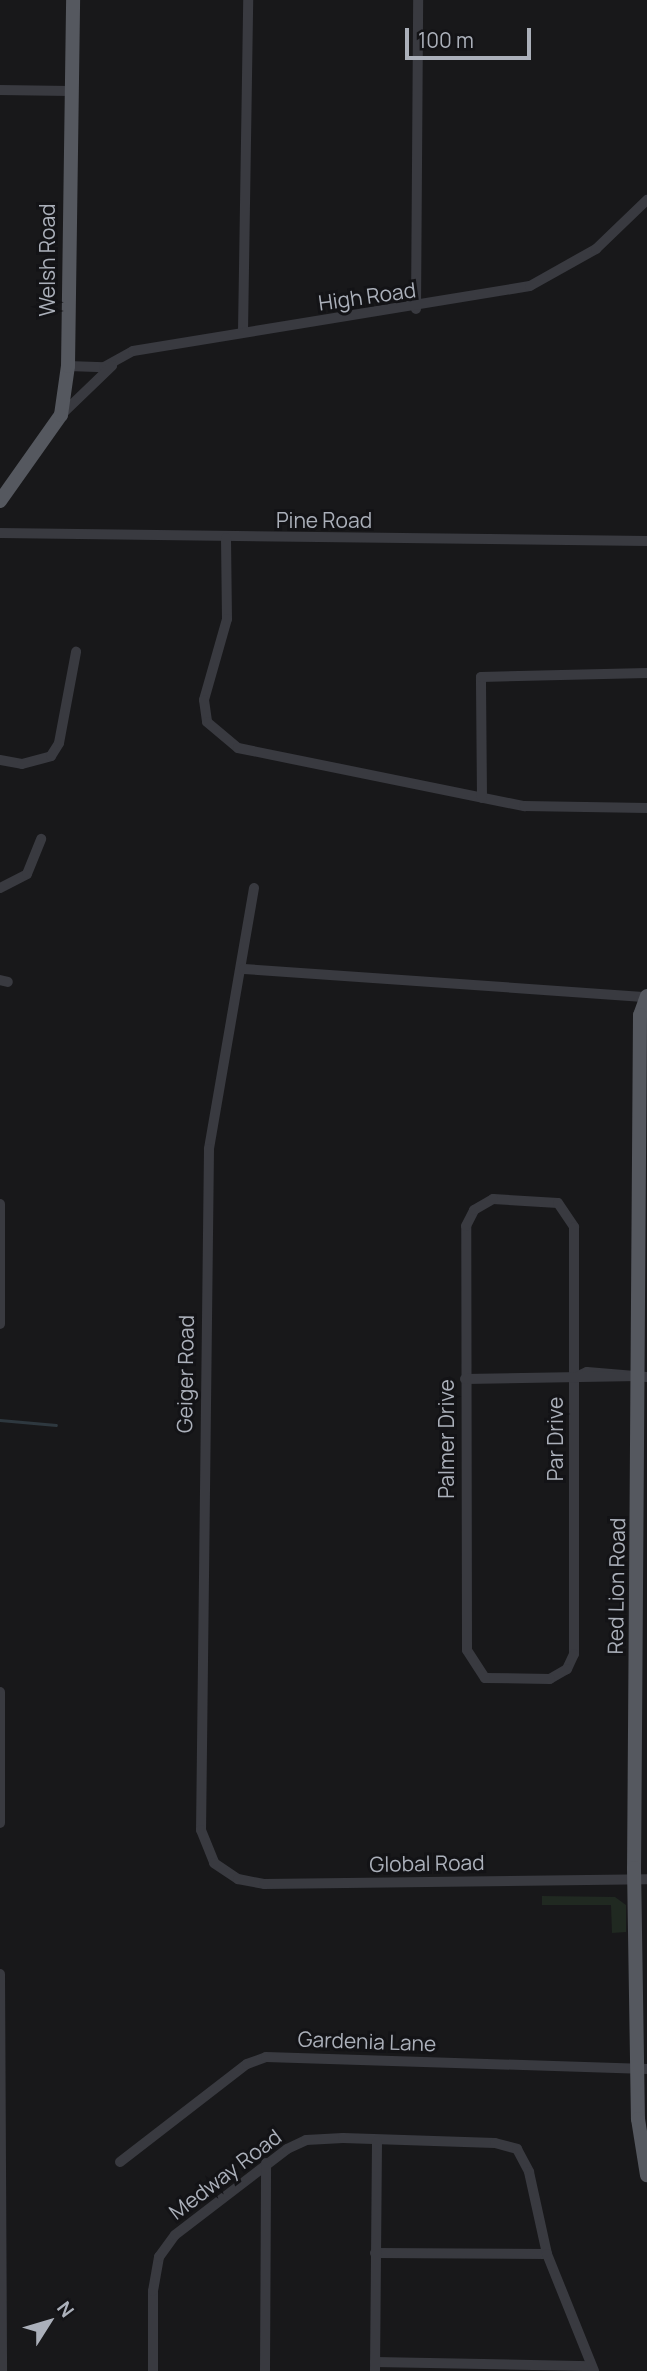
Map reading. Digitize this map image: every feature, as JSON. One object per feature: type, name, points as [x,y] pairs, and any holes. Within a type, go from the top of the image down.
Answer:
[{"type":"main road","name":"Welsh Road","points":[[0,501],[61,415],[68,366],[73,0]]},
{"type":"main road","name":"Red Lion Road","points":[[647,997],[640,1015],[643,1377],[640,1880],[642,2069],[647,2175]]},
{"type":"street","points":[[243,332],[248,0]]},
{"type":"street","points":[[416,309],[418,0]]},
{"type":"street","points":[[0,90],[70,91]]},
{"type":"street","name":"High Road","points":[[68,366],[115,363],[133,351],[243,332],[416,309],[556,275],[596,249],[647,200]]},
{"type":"street","points":[[61,415],[115,363]]},
{"type":"street","name":"Pine Road","points":[[0,533],[226,538],[647,541]]},
{"type":"street","points":[[226,538],[227,619],[204,699],[207,722],[238,748],[524,806],[647,808]]},
{"type":"street","points":[[0,760],[22,764],[51,756],[60,743],[76,653]]},
{"type":"street","points":[[482,798],[481,677],[647,673]]},
{"type":"street","points":[[0,888],[27,874],[41,839]]},
{"type":"street","name":"Geiger Road","points":[[214,1863],[201,1830],[209,1149],[244,969],[254,888]]},
{"type":"street","points":[[244,969],[647,997]]},
{"type":"street","name":"Palmer Drive","points":[[474,1668],[467,1650],[466,1226],[474,1210],[494,1199],[552,1201],[566,1209]]},
{"type":"street","points":[[0,1204],[0,1324]]},
{"type":"street","name":"Par Drive","points":[[474,1668],[485,1678],[550,1679],[568,1669],[574,1654],[574,1227],[566,1209]]},
{"type":"street","points":[[465,1379],[643,1377]]},
{"type":"street","points":[[0,1692],[0,1823]]},
{"type":"street","name":"Global Road","points":[[214,1863],[237,1879],[264,1884],[640,1880]]},
{"type":"street","points":[[0,1974],[2,2371]]},
{"type":"street","name":"Gardenia Lane","points":[[120,2162],[247,2064],[266,2057],[642,2069]]},
{"type":"street","name":"Medway Road","points":[[153,2371],[159,2257],[175,2235],[266,2163],[306,2140],[495,2143],[520,2153],[547,2255]]},
{"type":"street","points":[[375,2253],[547,2255],[592,2369],[375,2366],[375,2253],[377,2141]]},
{"type":"street","points":[[265,2371],[266,2163]]},
{"type":"shaded area","points":[[542,1896],[615,1897],[626,1905],[626,1932],[612,1933],[611,1905],[542,1905]]},
{"type":"waterway","points":[[0,1420],[56,1425]]}]
